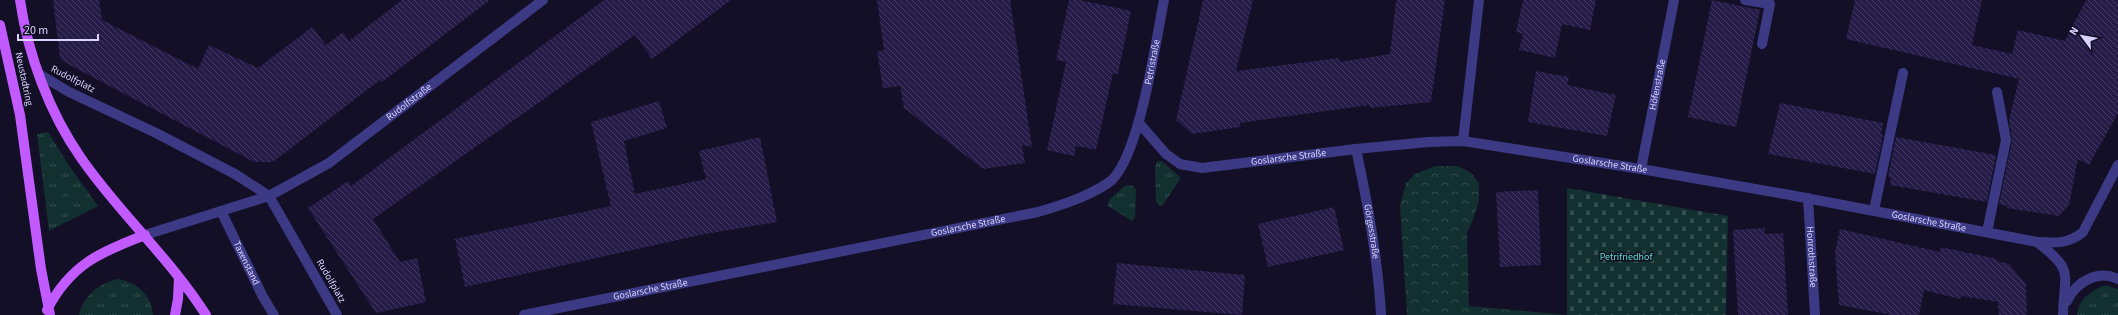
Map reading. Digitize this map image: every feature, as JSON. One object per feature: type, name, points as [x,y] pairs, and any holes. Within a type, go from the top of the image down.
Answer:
[{"type":"main road","name":"Neustadtring","points":[[20,0],[28,40],[39,74]]},
{"type":"main road","name":"Neustadtring","points":[[0,25],[20,115],[48,312]]},
{"type":"main road","name":"Rudolfplatz","points":[[39,74],[54,112],[80,157],[98,182],[145,235],[179,277],[206,315]]},
{"type":"main road","points":[[48,312],[61,287],[89,260],[109,248],[145,235]]},
{"type":"main road","points":[[175,315],[178,299],[179,277]]},
{"type":"street","name":"Rudolfstraße","points":[[269,196],[329,163],[543,0]]},
{"type":"street","name":"Petristraße","points":[[1139,123],[1164,0]]},
{"type":"street","points":[[1462,141],[1479,0]]},
{"type":"street","name":"Höfenstraße","points":[[1641,169],[1674,0]]},
{"type":"street","points":[[1745,0],[1770,4],[1762,44]]},
{"type":"street","points":[[1874,210],[1903,73]]},
{"type":"street","name":"Rudolfplatz","points":[[39,74],[69,92],[156,133],[235,174],[269,196],[337,315]]},
{"type":"street","points":[[1987,232],[2006,140],[1997,92]]},
{"type":"street","name":"Goslarsche Straße","points":[[524,315],[1038,212],[1074,201],[1110,183],[1125,163],[1139,123],[1166,154],[1180,164],[1202,168],[1356,149],[1428,142],[1462,141],[1641,169],[1808,198],[2037,242],[2060,243],[2076,238],[2083,232],[2118,165]]},
{"type":"street","name":"Görgesstraße","points":[[1356,149],[1373,229],[1381,315]]},
{"type":"street","points":[[145,235],[269,196]]},
{"type":"street","name":"Honrothstraße","points":[[1808,198],[1815,315]]},
{"type":"street","name":"Taxenstand","points":[[221,211],[263,297],[274,315]]},
{"type":"street","points":[[2037,242],[2062,264],[2066,279],[2064,312]]},
{"type":"street","points":[[2064,312],[2072,291],[2086,281],[2104,276],[2111,276],[2118,279]]},
{"type":"green space","points":[[48,132],[70,167],[98,206],[49,231],[37,134]]},
{"type":"green space","points":[[1162,161],[1180,177],[1179,181],[1162,206],[1156,202],[1155,168],[1157,162]]},
{"type":"green space","points":[[1435,166],[1457,166],[1470,172],[1479,183],[1479,201],[1473,220],[1467,232],[1469,306],[1567,315],[1407,315],[1400,205],[1406,183],[1415,174]]},
{"type":"green space","points":[[1126,185],[1133,186],[1136,190],[1135,217],[1132,221],[1108,206],[1109,200]]},
{"type":"green space","name":"Petrifriedhof","points":[[1567,188],[1728,216],[1726,315],[1567,315]]},
{"type":"green space","points":[[117,279],[124,280],[142,290],[150,301],[153,315],[79,315],[84,302],[93,292],[104,284]]},
{"type":"green space","points":[[2105,285],[2118,289],[2118,315],[2077,315],[2080,304],[2086,296]]},
{"type":"building","points":[[53,0],[99,0],[102,20],[198,69],[209,45],[258,68],[312,27],[326,45],[343,32],[349,41],[402,0],[490,0],[382,82],[380,80],[273,162],[254,162],[64,62],[60,58]]},
{"type":"building","points":[[604,0],[731,0],[652,59],[635,35],[373,219],[400,262],[417,258],[426,302],[376,313],[308,208],[348,181],[351,186]]},
{"type":"building","points":[[877,0],[1010,0],[1032,147],[1022,145],[1025,163],[983,169],[904,108],[900,86],[883,88],[877,52],[884,50]]},
{"type":"building","points":[[1069,0],[1080,0],[1131,11],[1118,74],[1113,73],[1096,150],[1076,146],[1074,156],[1047,150],[1066,62],[1056,60]]},
{"type":"building","points":[[1203,0],[1253,0],[1236,71],[1339,58],[1340,62],[1390,54],[1396,0],[1445,0],[1431,102],[1370,108],[1370,105],[1240,123],[1240,127],[1192,134],[1176,120]]},
{"type":"building","points":[[1523,0],[1596,0],[1590,30],[1562,24],[1555,58],[1519,50],[1523,34],[1516,32]]},
{"type":"building","points":[[1712,0],[1760,10],[1736,127],[1688,117]]},
{"type":"building","points":[[1855,0],[1982,0],[1972,45],[2012,54],[2018,30],[2065,41],[2086,0],[2118,0],[2118,113],[2089,165],[2078,159],[2069,205],[2059,216],[2007,208],[2008,206],[1999,204],[2012,141],[2009,120],[2019,79],[1846,39]]},
{"type":"building","points":[[1536,71],[1569,77],[1567,85],[1616,95],[1607,136],[1528,122]]},
{"type":"building","points":[[659,101],[667,128],[624,141],[635,194],[706,179],[699,151],[760,137],[777,222],[705,234],[465,287],[455,239],[611,206],[591,122]]},
{"type":"building","points":[[1780,103],[1883,123],[1881,135],[1883,135],[1875,174],[1768,154]]},
{"type":"building","points":[[1896,137],[1996,155],[1987,202],[1890,185],[1891,178],[1888,177]]},
{"type":"building","points":[[1538,190],[1541,265],[1500,267],[1496,192]]},
{"type":"building","points":[[1334,207],[1344,250],[1268,267],[1258,224]]},
{"type":"building","points":[[1765,228],[1765,234],[1783,233],[1788,315],[1738,315],[1733,230]]},
{"type":"building","points":[[1840,229],[1940,252],[1941,247],[1997,259],[1997,261],[2009,264],[2026,284],[2027,315],[1999,315],[1998,302],[1962,296],[1960,299],[1924,290],[1919,315],[1892,315],[1839,305],[1835,252]]},
{"type":"building","points":[[1117,263],[1245,275],[1242,315],[1113,304]]}]
